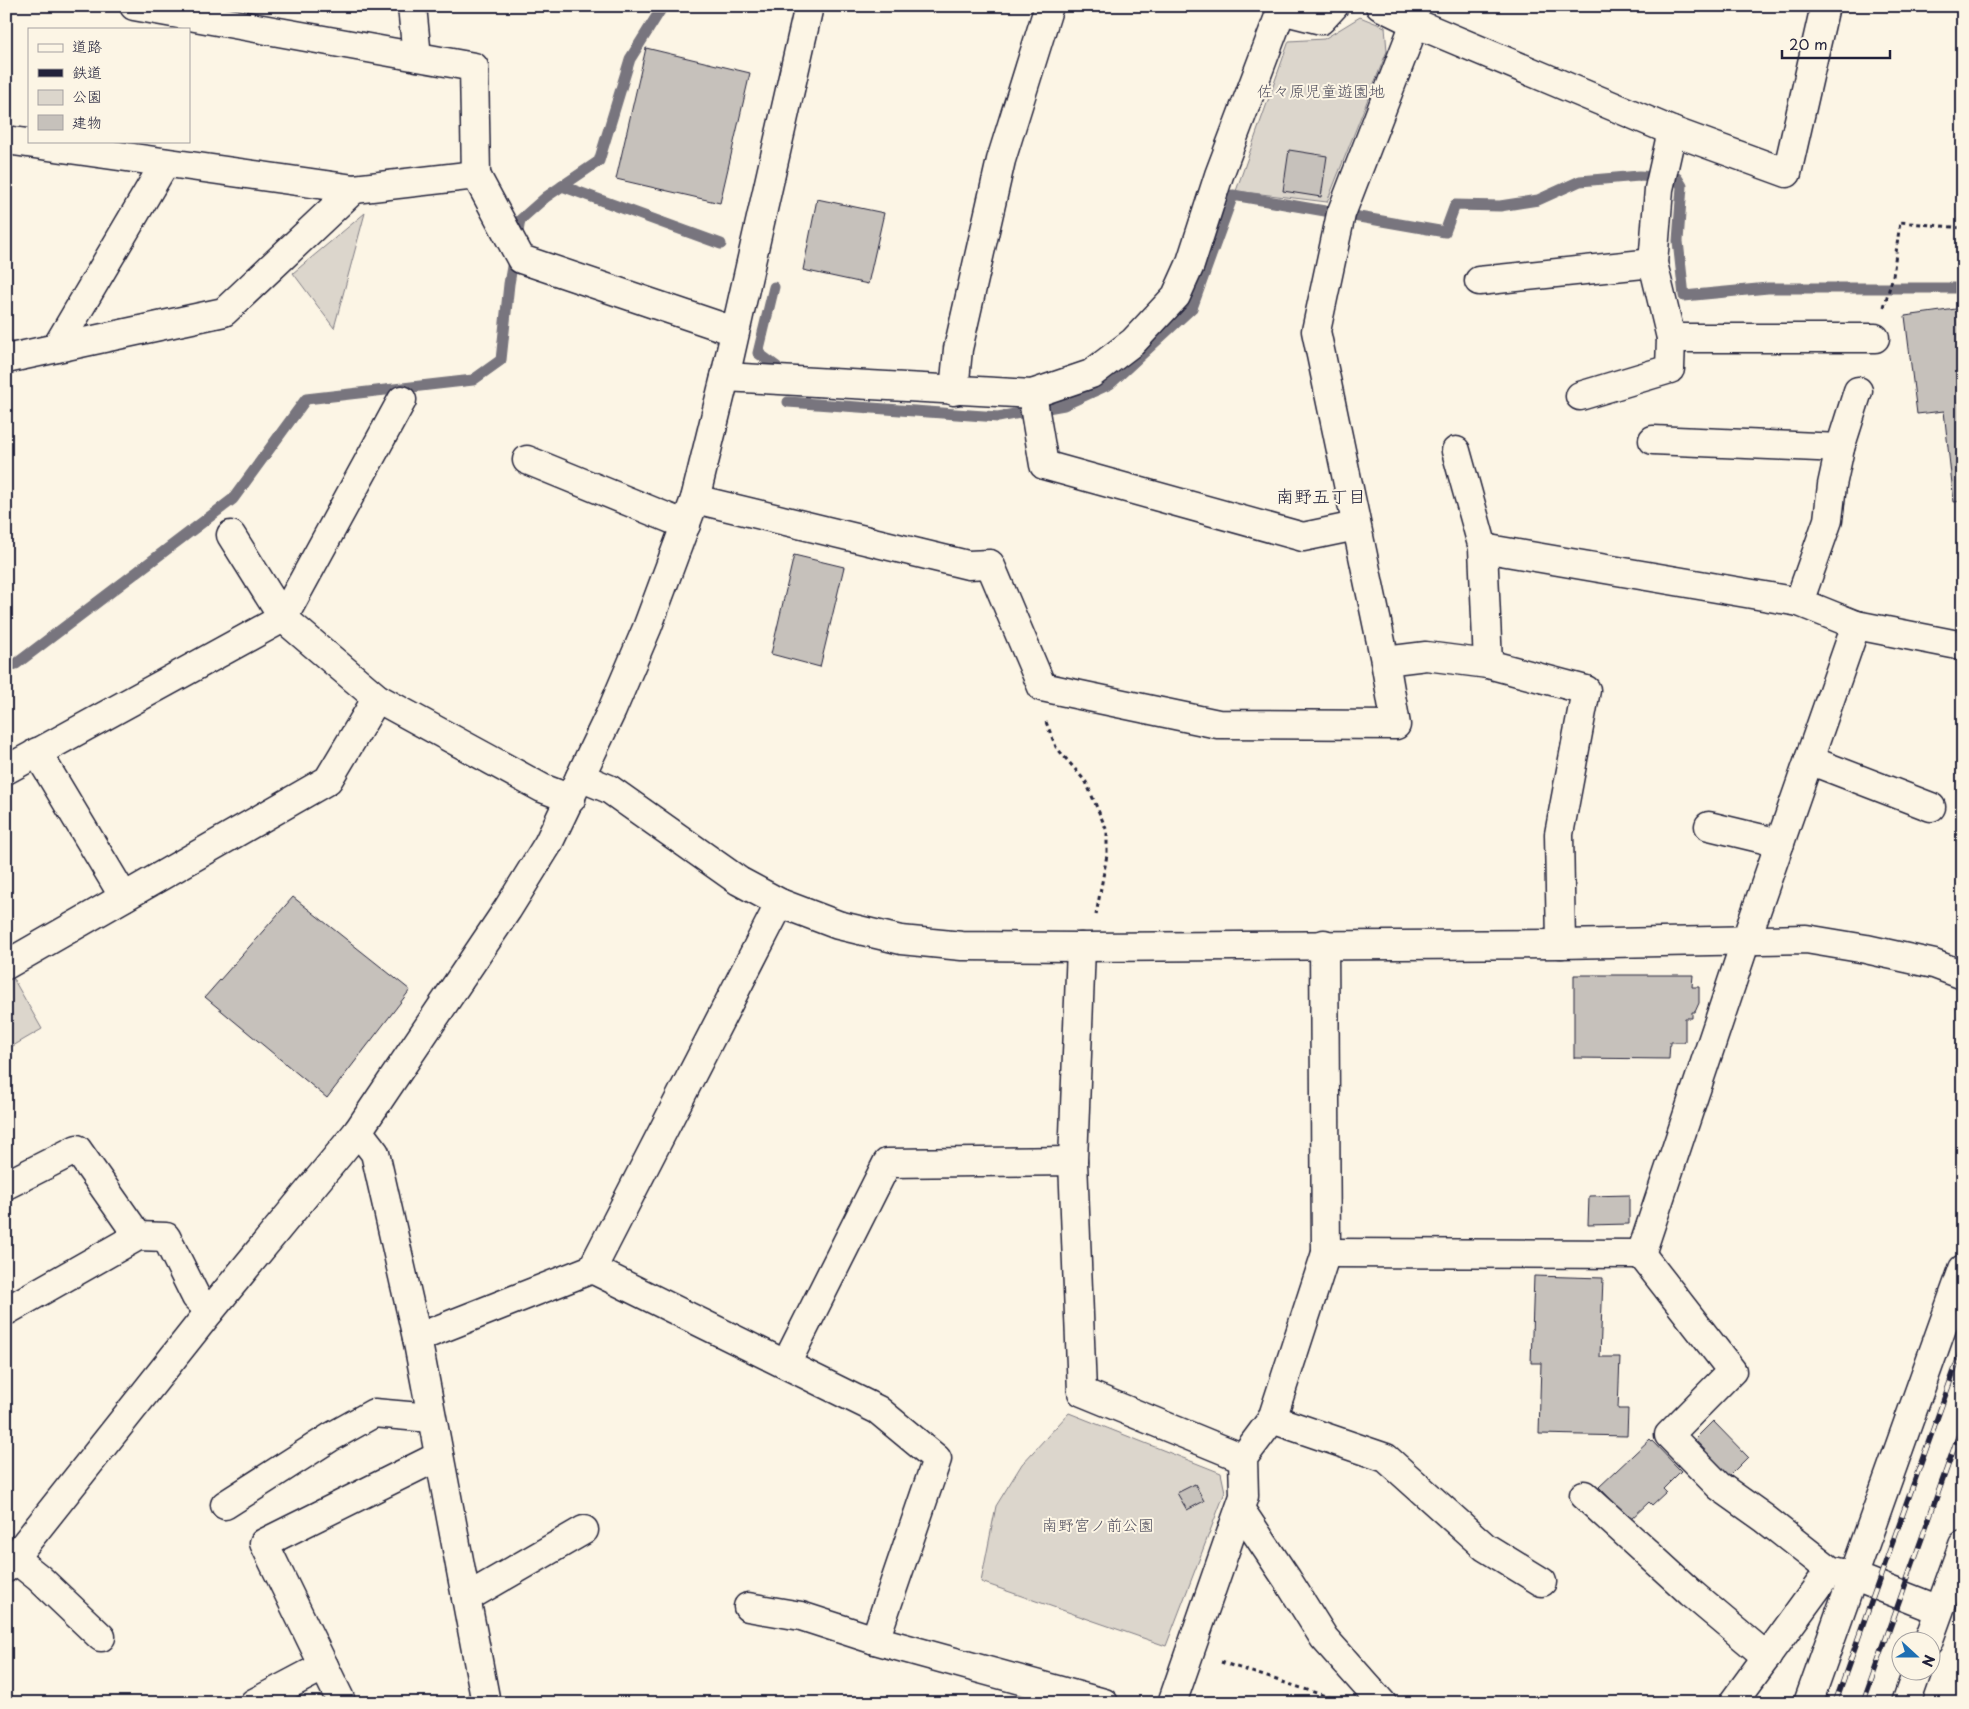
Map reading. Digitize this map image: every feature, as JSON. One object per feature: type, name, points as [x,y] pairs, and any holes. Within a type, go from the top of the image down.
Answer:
[{"type":"street","points":[[134,6],[474,67],[476,176],[514,248],[734,331]]},
{"type":"street","points":[[412,6],[417,57]]},
{"type":"street","points":[[101,1637],[39,1578],[10,1563],[210,1311],[358,1130],[507,910],[548,844],[576,788],[647,628],[695,499],[725,377],[809,6]]},
{"type":"street","points":[[954,391],[958,348],[1001,160],[1049,6]]},
{"type":"street","points":[[725,377],[1032,394],[1091,374],[1133,342],[1176,296],[1190,264],[1219,175],[1282,8],[1322,20],[1334,6]]},
{"type":"street","points":[[1380,6],[1415,23],[1672,131],[1787,173],[1825,6]]},
{"type":"street","points":[[695,499],[968,565],[990,564],[1042,688],[1218,724],[1396,725],[1386,661],[1316,331],[1341,214],[1415,23]]},
{"type":"street","points":[[1580,396],[1670,369],[1671,338],[1653,263],[1659,189],[1672,131]]},
{"type":"street","points":[[6,140],[354,189],[476,176]]},
{"type":"street","points":[[56,348],[165,163]]},
{"type":"street","points":[[6,359],[224,312],[354,189]]},
{"type":"street","points":[[1479,281],[1653,263]]},
{"type":"street","points":[[1671,338],[1875,338]]},
{"type":"street","points":[[1799,602],[1828,520],[1832,485],[1840,448],[1858,391]]},
{"type":"street","points":[[1032,394],[1044,465],[1302,537],[1356,526]]},
{"type":"street","points":[[6,770],[283,618],[402,400]]},
{"type":"street","points":[[1652,440],[1840,448]]},
{"type":"street","points":[[1456,451],[1483,548],[1488,664]]},
{"type":"street","points":[[527,460],[686,525]]},
{"type":"street","points":[[231,535],[283,618],[377,698],[542,788],[609,789],[739,881],[780,902],[838,925],[900,940],[962,946],[1561,944],[1806,939],[1866,948],[1934,964],[1963,975]]},
{"type":"street","points":[[1483,548],[1799,602],[1856,625],[1963,646]]},
{"type":"street","points":[[1641,1254],[1746,940],[1856,625]]},
{"type":"street","points":[[1386,661],[1426,656],[1488,664],[1586,690],[1559,834],[1561,944]]},
{"type":"street","points":[[6,965],[328,780],[377,698]]},
{"type":"street","points":[[38,752],[124,897]]},
{"type":"street","points":[[1809,760],[1931,807]]},
{"type":"street","points":[[1709,826],[1780,842]]},
{"type":"street","points":[[417,1338],[592,1269],[780,902]]},
{"type":"street","points":[[1172,1703],[1244,1496],[1242,1458],[1272,1419],[1326,1253],[1324,944]]},
{"type":"street","points":[[1085,947],[1073,1162],[1082,1392],[1242,1458]]},
{"type":"street","points":[[358,1130],[375,1153],[417,1338],[486,1703]]},
{"type":"street","points":[[6,1184],[77,1149],[138,1236]]},
{"type":"street","points":[[786,1364],[887,1163],[1073,1162]]},
{"type":"street","points":[[6,1311],[138,1236],[166,1237],[196,1297],[210,1311]]},
{"type":"street","points":[[1326,1253],[1641,1254]]},
{"type":"street","points":[[1641,1254],[1732,1371],[1669,1435],[1719,1486],[1842,1573],[1939,1610]]},
{"type":"street","points":[[592,1269],[878,1410],[937,1459],[875,1640]]},
{"type":"street","points":[[1808,1703],[1842,1573],[1963,1269]]},
{"type":"street","points":[[225,1505],[331,1437],[374,1414],[431,1418]]},
{"type":"street","points":[[1272,1419],[1386,1458],[1485,1547],[1542,1582]]},
{"type":"street","points":[[340,1699],[264,1543],[439,1456]]},
{"type":"street","points":[[1584,1495],[1766,1657]]},
{"type":"street","points":[[1240,1509],[1324,1638],[1382,1703]]},
{"type":"street","points":[[466,1598],[584,1530]]},
{"type":"street","points":[[1931,1632],[1963,1544]]},
{"type":"street","points":[[1733,1703],[1766,1657],[1842,1573]]},
{"type":"street","points":[[748,1607],[801,1616],[875,1640],[1104,1703]]},
{"type":"street","points":[[254,1703],[324,1666]]},
{"type":"street","points":[[1906,1703],[1913,1682]]},
{"type":"path","points":[[1886,302],[1893,276],[1900,222],[1963,228]]},
{"type":"path","points":[[1042,688],[1037,698],[1056,747],[1086,782],[1107,831],[1107,855],[1085,947]]},
{"type":"path","points":[[1190,1651],[1339,1701]]},
{"type":"green space","name":"佐々原児童遊園地","points":[[1360,17],[1385,27],[1387,51],[1327,202],[1236,191],[1289,41],[1324,39]]},
{"type":"green space","points":[[365,213],[334,328],[293,273]]},
{"type":"green space","points":[[10,973],[42,1029],[6,1050],[6,976]]},
{"type":"green space","name":"南野宮ノ前公園","points":[[1069,1413],[1221,1473],[1225,1492],[1166,1646],[981,1582],[996,1506],[1022,1464]]},
{"type":"building","points":[[646,48],[750,73],[720,203],[616,179]]},
{"type":"building","points":[[1289,150],[1327,156],[1321,197],[1283,191]]},
{"type":"building","points":[[817,199],[884,213],[868,284],[803,270]]},
{"type":"building","points":[[1963,308],[1963,501],[1954,502],[1944,411],[1917,414],[1905,316]]},
{"type":"building","points":[[794,555],[844,567],[820,667],[771,654]]},
{"type":"building","points":[[293,897],[410,990],[327,1098],[205,997]]},
{"type":"building","points":[[1574,975],[1693,975],[1692,987],[1699,987],[1699,1003],[1695,1012],[1692,1012],[1692,1018],[1685,1018],[1685,1042],[1670,1042],[1669,1059],[1574,1058]]},
{"type":"building","points":[[1629,1195],[1629,1224],[1588,1225],[1589,1196]]},
{"type":"building","points":[[1534,1276],[1603,1278],[1600,1357],[1620,1357],[1618,1409],[1628,1409],[1627,1436],[1539,1434],[1541,1363],[1531,1363]]},
{"type":"building","points":[[1713,1421],[1748,1457],[1728,1477],[1692,1442]]},
{"type":"building","points":[[1650,1439],[1681,1471],[1663,1489],[1666,1492],[1652,1505],[1649,1502],[1630,1520],[1599,1487]]},
{"type":"building","points":[[1195,1484],[1204,1501],[1187,1510],[1177,1493]]},
{"type":"waterway","points":[[6,667],[16,664],[233,499],[306,399],[473,380],[501,360],[509,284],[520,220],[546,197],[599,161],[630,59],[663,6]]},
{"type":"waterway","points":[[788,402],[998,417],[1064,405],[1110,384],[1192,308],[1233,195],[1445,232],[1455,205],[1500,206],[1538,200],[1580,181],[1639,176],[1677,178],[1682,186],[1678,241],[1684,296],[1768,288],[1963,288]]},
{"type":"waterway","points":[[562,186],[721,244]]},
{"type":"waterway","points":[[774,287],[758,353],[777,367]]},
{"type":"railway","points":[[1835,1703],[1963,1346]]},
{"type":"railway","points":[[1863,1703],[1963,1423]]},
{"type":"district","name":"南野五丁目","points":[[1321,495]]}]
